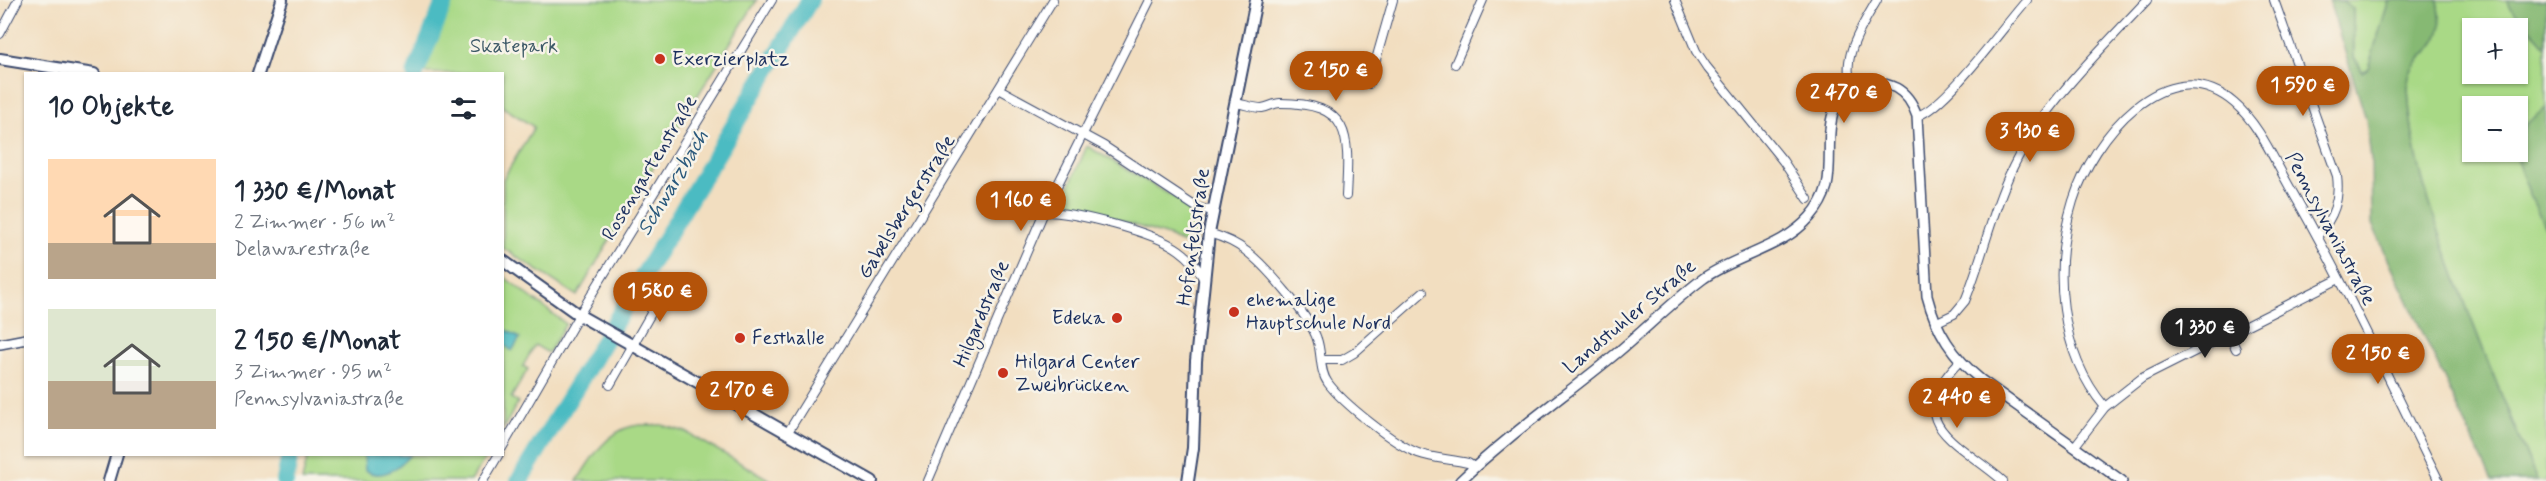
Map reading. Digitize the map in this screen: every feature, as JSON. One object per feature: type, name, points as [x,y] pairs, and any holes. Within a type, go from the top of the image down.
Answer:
[{"type":"main road","points":[[259,72],[282,0]]},
{"type":"main road","name":"Hofenfelsstraße","points":[[1188,481],[1193,448],[1196,362],[1209,233],[1256,0]]},
{"type":"main road","points":[[0,59],[81,72]]},
{"type":"main road","points":[[504,261],[594,324],[872,481]]},
{"type":"main road","points":[[111,480],[117,456]]},
{"type":"street","points":[[0,34],[18,0]]},
{"type":"street","name":"Rosengartenstraße","points":[[504,445],[579,315],[772,0]]},
{"type":"street","name":"Gabelsbergerstraße","points":[[788,432],[1053,0]]},
{"type":"street","name":"Hilgardstraße","points":[[928,481],[1044,212],[1150,0]]},
{"type":"street","points":[[1369,84],[1393,0]]},
{"type":"street","points":[[1455,64],[1483,0]]},
{"type":"street","points":[[1675,0],[1696,51],[1706,66],[1783,161],[1808,199]]},
{"type":"street","points":[[1877,0],[1859,36],[1849,63],[1848,78],[1854,88],[1876,82],[1893,87],[1908,99],[1917,116],[1926,279],[1935,323],[1959,361],[1981,380],[2122,481]]},
{"type":"street","points":[[1917,116],[1932,109],[1944,97],[2027,0]]},
{"type":"street","points":[[1935,323],[1954,314],[1965,301],[2004,187],[2024,146],[2057,98],[2147,0]]},
{"type":"street","points":[[2274,0],[2337,176],[2336,207],[2318,235]]},
{"type":"street","name":"Pennsylvaniastraße","points":[[2105,407],[2087,383],[2074,353],[2064,298],[2062,254],[2073,200],[2081,180],[2108,138],[2134,108],[2164,89],[2195,85],[2212,90],[2233,102],[2249,118],[2263,139],[2318,235],[2439,481]]},
{"type":"street","name":"Landstuhler Straße","points":[[1460,481],[1474,467],[1618,352],[1702,279],[1786,236],[1805,222],[1817,209],[1827,186],[1830,123],[1833,113],[1844,96],[1854,88]]},
{"type":"street","points":[[999,89],[1083,134],[1196,207],[1213,211]]},
{"type":"street","points":[[1235,103],[1260,108],[1277,103],[1309,104],[1326,111],[1336,119],[1346,136],[1346,196]]},
{"type":"street","points":[[1044,212],[1074,214],[1166,242],[1188,257],[1197,266],[1203,279]]},
{"type":"street","points":[[1209,233],[1234,243],[1257,261],[1312,329],[1318,340],[1324,376],[1333,389],[1394,441],[1419,453],[1460,461],[1474,467]]},
{"type":"street","points":[[2074,447],[2105,407],[2142,378],[2339,279]]},
{"type":"street","points":[[610,385],[630,344],[665,289]]},
{"type":"street","points":[[1322,360],[1342,360],[1354,353],[1423,292]]},
{"type":"street","points":[[2218,312],[2236,349]]},
{"type":"street","points":[[0,344],[24,339]]},
{"type":"street","points":[[1959,361],[1946,375],[1934,398],[1936,419],[1945,436],[2003,481]]},
{"type":"street","points":[[483,481],[498,456]]},
{"type":"green space","name":"Skatepark","points":[[442,0],[757,0],[630,205],[577,296],[504,249],[504,177],[534,127],[504,108],[504,72],[411,72]]},
{"type":"green space","points":[[2329,0],[2389,0],[2368,68],[2363,72],[2354,57],[2353,9],[2343,1]]},
{"type":"green space","points":[[2389,0],[2438,0],[2440,32],[2432,47],[2411,70],[2409,79],[2410,113],[2417,157],[2422,179],[2461,292],[2537,481],[2492,481],[2372,224],[2371,159],[2366,119],[2329,1],[2343,1],[2353,9],[2354,57],[2363,72],[2368,68]]},
{"type":"green space","points":[[2438,0],[2508,0],[2510,7],[2520,18],[2462,18],[2462,84],[2528,84],[2528,27],[2546,47],[2546,108],[2528,123],[2528,96],[2462,96],[2462,162],[2518,162],[2546,229],[2546,481],[2537,481],[2461,292],[2422,179],[2410,113],[2409,79],[2415,64],[2437,40],[2441,20]]},
{"type":"green space","points":[[2508,0],[2546,0],[2546,47],[2528,27],[2528,18],[2520,18],[2510,7]]},
{"type":"green space","points":[[2546,108],[2546,229],[2518,162],[2528,162],[2528,123]]},
{"type":"green space","points":[[1087,146],[1199,212],[1194,245],[1181,243],[1171,237],[1062,202]]},
{"type":"green space","points":[[504,277],[566,324],[548,353],[535,345],[523,366],[528,369],[511,398],[518,402],[504,427]]},
{"type":"green space","points":[[662,425],[686,432],[772,481],[577,481],[600,448],[615,434],[633,426]]},
{"type":"green space","points":[[308,456],[486,456],[471,481],[302,481]]},
{"type":"water","points":[[504,329],[520,338],[512,351],[504,345]]},
{"type":"water","points":[[364,456],[409,456],[384,474],[365,470]]},
{"type":"waterway","points":[[416,72],[445,0]]},
{"type":"waterway","name":"Schwarzbach","points":[[519,481],[810,0]]},
{"type":"waterway","points":[[285,481],[290,456]]},
{"type":"place","name":"Exerzierplatz","points":[[660,59]]},
{"type":"place","name":"ehemalige Hauptschule Nord","points":[[1234,312]]},
{"type":"place","name":"Edeka","points":[[1117,318]]},
{"type":"place","name":"Festhalle","points":[[740,338]]},
{"type":"place","name":"Hilgard Center Zweibrücken","points":[[1003,373]]}]
